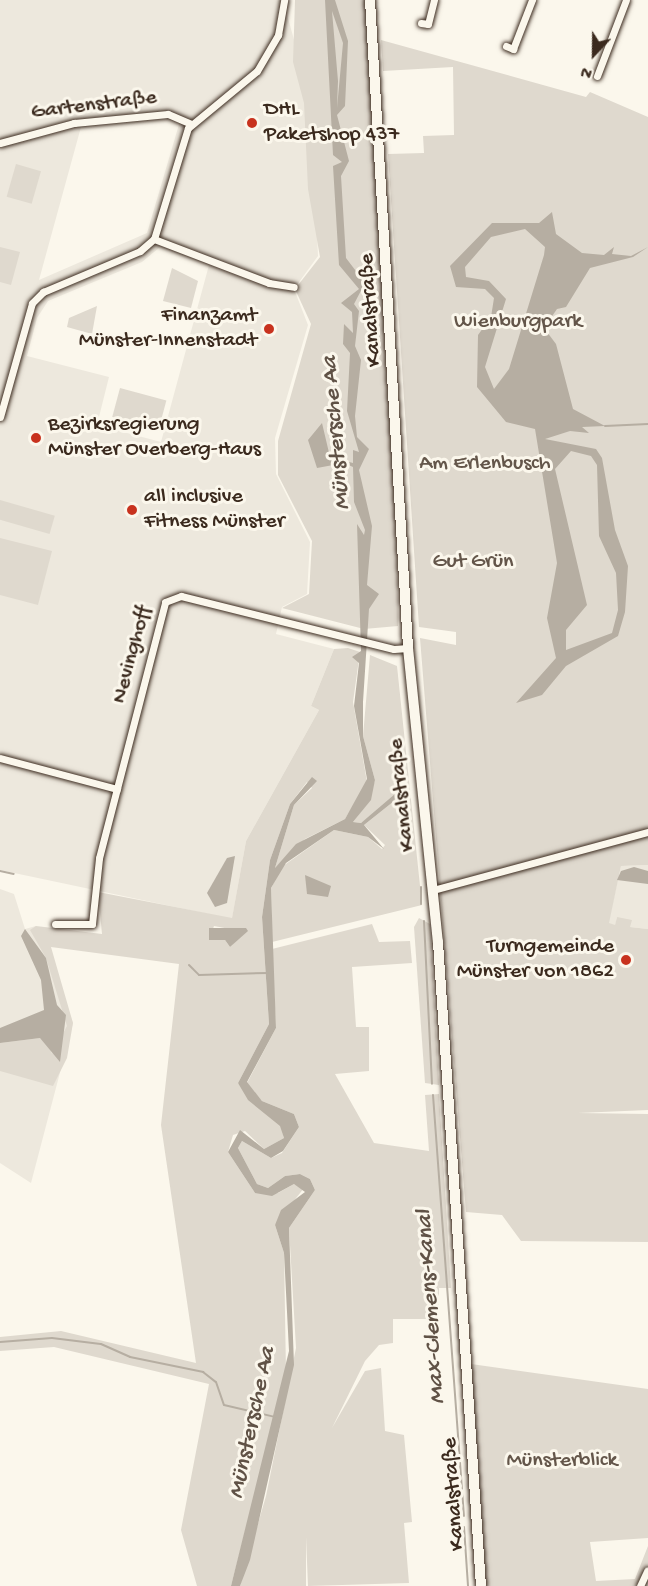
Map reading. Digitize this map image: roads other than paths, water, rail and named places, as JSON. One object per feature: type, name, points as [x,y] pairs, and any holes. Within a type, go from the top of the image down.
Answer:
[{"type":"main road","name":"Kanalstraße","points":[[370,0],[408,648],[433,890],[481,1586]]},
{"type":"street","points":[[0,417],[30,309],[43,292],[140,251],[154,239],[192,123],[258,71],[278,35],[284,0]]},
{"type":"street","points":[[428,24],[434,0]]},
{"type":"street","points":[[513,48],[532,0]]},
{"type":"street","points":[[597,76],[626,0]]},
{"type":"street","name":"Gartenstraße","points":[[0,143],[34,129],[74,123],[168,114],[192,123]]},
{"type":"street","points":[[154,239],[269,283],[294,286]]},
{"type":"street","name":"Nevinghoff","points":[[55,924],[92,924],[93,886],[117,789],[170,599],[181,596],[348,636],[380,646],[408,648]]},
{"type":"street","points":[[0,758],[117,789]]},
{"type":"street","points":[[433,890],[648,832]]},
{"type":"street","points":[[640,1586],[647,1571]]},
{"type":"waterway","points":[[605,426],[648,424]]},
{"type":"waterway","points":[[0,871],[14,874]]},
{"type":"waterway","name":"Max-Clemens-Kanal","points":[[421,887],[421,904]]},
{"type":"waterway","name":"Max-Clemens-Kanal","points":[[424,921],[432,1084]]},
{"type":"waterway","points":[[189,965],[199,975],[268,973]]},
{"type":"waterway","name":"Max-Clemens-Kanal","points":[[433,1095],[464,1516]]},
{"type":"waterway","name":"Münstersche Aa","points":[[0,1342],[52,1338],[101,1344],[130,1357],[203,1372],[216,1382],[224,1405],[275,1417]]},
{"type":"waterway","name":"Max-Clemens-Kanal","points":[[464,1527],[468,1586]]},
{"type":"place","name":"DHL Paketshop 437","points":[[252,123]]},
{"type":"place","name":"Finanzamt Münster-Innenstadt","points":[[269,329]]},
{"type":"place","name":"Bezirksregierung Münster Overberg-Haus","points":[[36,438]]},
{"type":"place","name":"all inclusive Fitness Münster","points":[[132,510]]},
{"type":"place","name":"Turngemeinde Münster von 1862","points":[[626,960]]},
{"type":"park label","name":"Wienburgpark","points":[[518,323]]},
{"type":"park label","name":"Am Erlenbusch","points":[[485,465]]},
{"type":"park label","name":"Gut Grün","points":[[473,563]]},
{"type":"park label","name":"Münsterblick","points":[[562,1462]]}]
